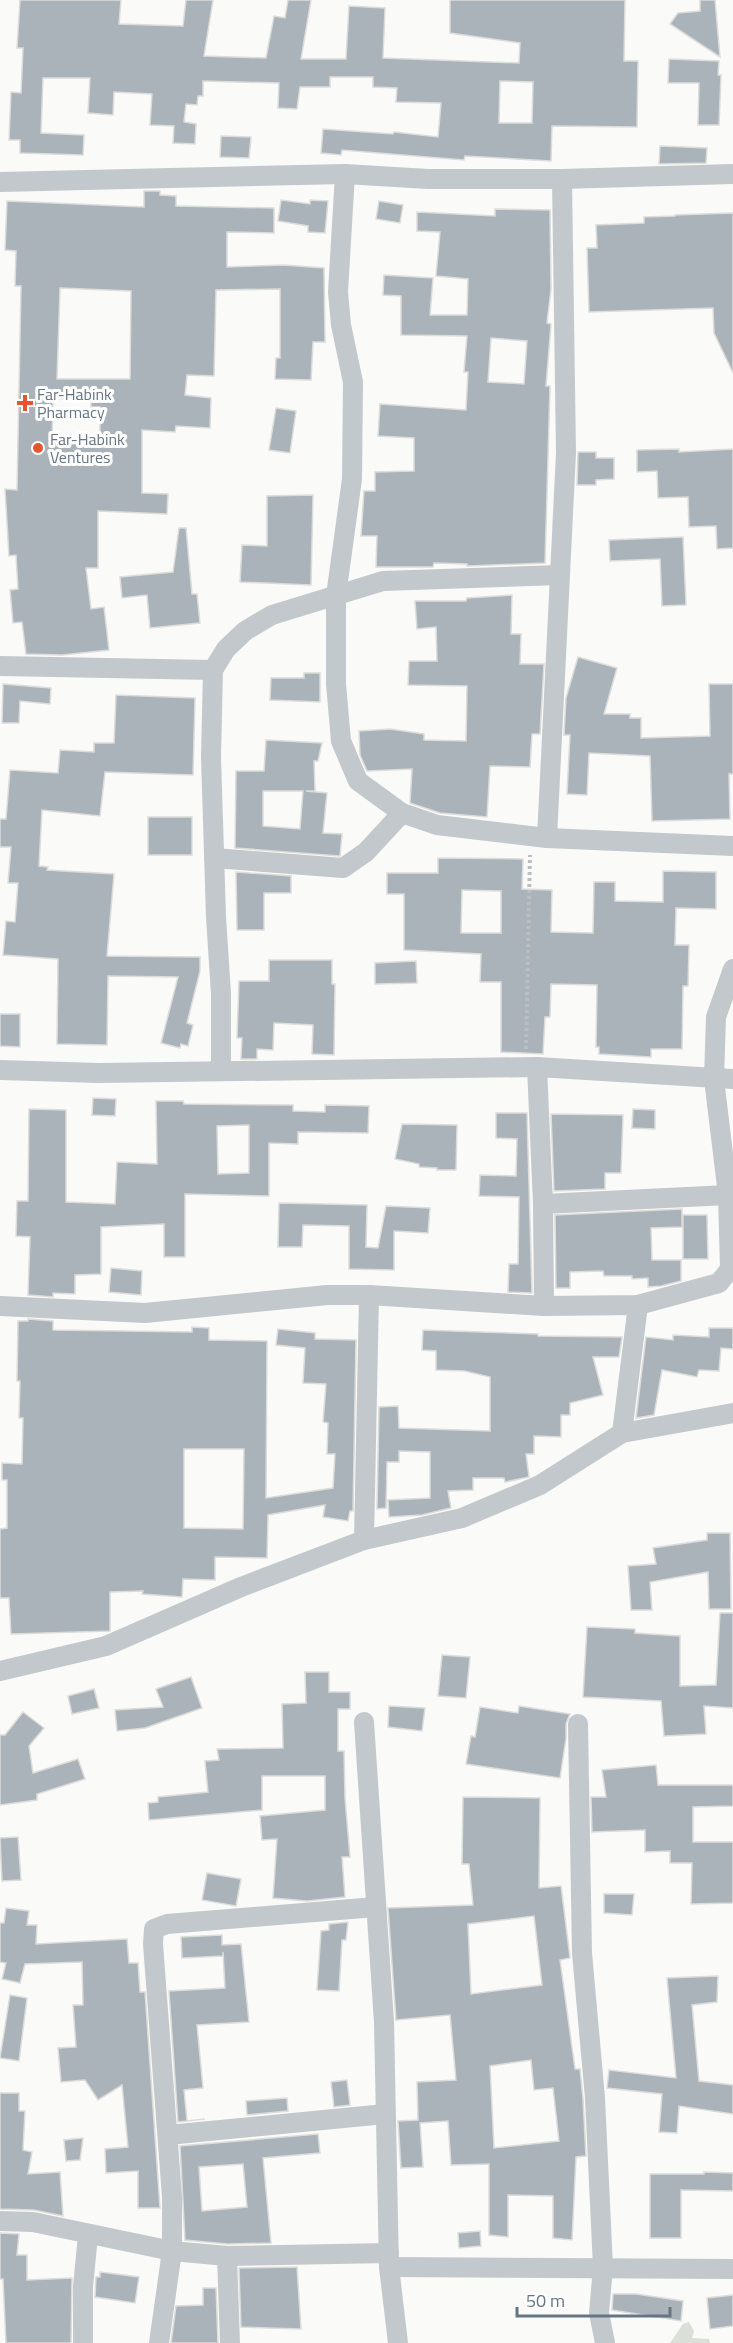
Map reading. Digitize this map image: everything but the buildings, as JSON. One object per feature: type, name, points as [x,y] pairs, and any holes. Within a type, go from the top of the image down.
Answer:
[{"type":"street","points":[[345,174],[338,292],[341,325],[353,382],[352,479],[336,596],[336,684],[341,741],[358,780],[402,813],[437,825],[539,837],[733,846]]},
{"type":"street","points":[[0,182],[345,174],[428,179],[562,179],[733,174]]},
{"type":"street","points":[[539,837],[560,575],[566,453],[562,179]]},
{"type":"street","points":[[221,1071],[221,994],[214,858],[213,670],[226,649],[244,631],[272,615],[383,581],[560,575]]},
{"type":"street","points":[[0,666],[213,670]]},
{"type":"street","points":[[214,858],[343,868],[366,852],[402,813]]},
{"type":"street","points":[[0,1306],[145,1312],[327,1295],[369,1295],[544,1306],[638,1305],[719,1283],[730,1269],[723,1079],[716,1017],[733,969]]},
{"type":"street","points":[[531,1067],[543,1204],[544,1306]]},
{"type":"street","points":[[0,1070],[99,1073],[531,1067],[723,1079]]},
{"type":"street","points":[[543,1204],[728,1195]]},
{"type":"street","points":[[364,1539],[369,1295]]},
{"type":"street","points":[[622,1433],[638,1305]]},
{"type":"street","points":[[0,1671],[106,1646],[241,1587],[364,1539],[462,1518],[540,1485],[622,1433],[733,1413]]},
{"type":"street","points":[[364,1722],[384,2022],[389,2260],[398,2343]]},
{"type":"street","points":[[578,1724],[582,1953],[595,2098],[603,2267],[599,2313],[605,2343]]},
{"type":"street","points":[[159,2343],[172,2252],[172,2197],[153,1944],[154,1929],[167,1924],[376,1907]]},
{"type":"street","points":[[168,2135],[385,2114]]},
{"type":"street","points":[[0,2221],[33,2222],[172,2252],[227,2256],[733,2269]]},
{"type":"street","points":[[83,2343],[83,2287],[88,2235]]},
{"type":"street","points":[[227,2256],[230,2343]]},
{"type":"path","points":[[531,1067],[539,837]]},
{"type":"shaded area","points":[[689,2322],[694,2331],[692,2338],[709,2339],[710,2343],[670,2343],[683,2324]]},
{"type":"place","name":"Far-Habink Pharmacy","points":[[25,403]]},
{"type":"place","name":"Far-Habink Ventures","points":[[38,448]]}]
